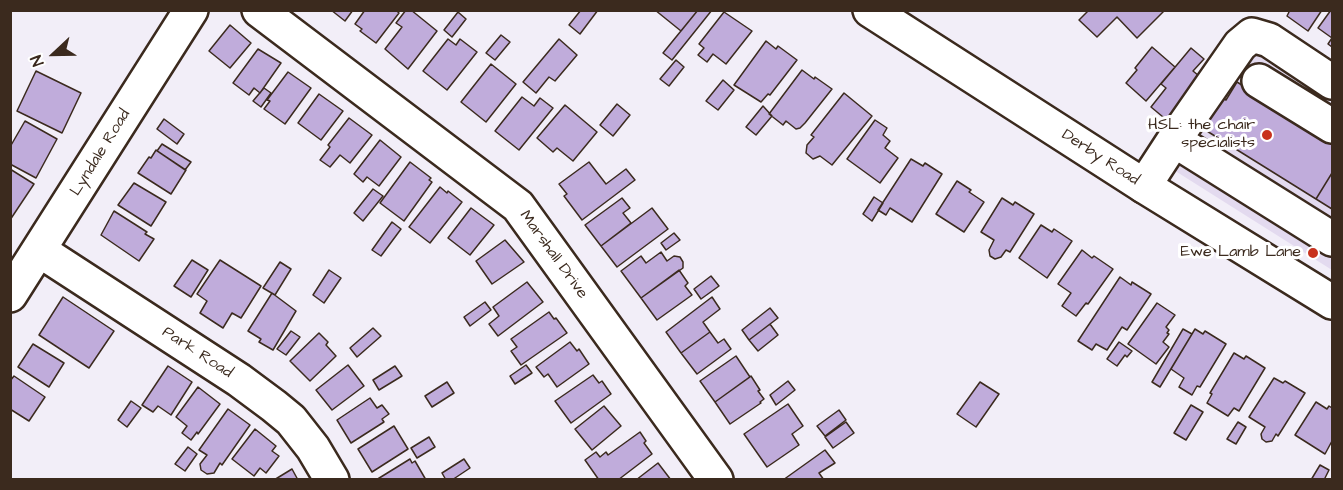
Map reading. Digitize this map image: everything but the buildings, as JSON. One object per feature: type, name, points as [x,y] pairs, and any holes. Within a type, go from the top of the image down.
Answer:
[{"type":"street","name":"Lyndale Road","points":[[10,295],[191,10]]},
{"type":"street","name":"Marshall Drive","points":[[259,10],[518,207],[716,480]]},
{"type":"street","name":"Derby Road","points":[[870,10],[1144,186],[1332,303]]},
{"type":"street","points":[[1144,186],[1240,45],[1252,35],[1269,40],[1332,82]]},
{"type":"street","points":[[1259,81],[1332,126]]},
{"type":"street","points":[[1174,140],[1332,238]]},
{"type":"street","name":"Park Road","points":[[39,250],[274,406],[291,420],[306,439],[332,480]]},
{"type":"shaded area","points":[[1255,54],[1332,103],[1332,270],[1150,155],[1221,98],[1226,100]]},
{"type":"place","name":"HSL: the chair specialists","points":[[1267,135]]},
{"type":"place","name":"Ewe Lamb Lane","points":[[1313,253]]}]
